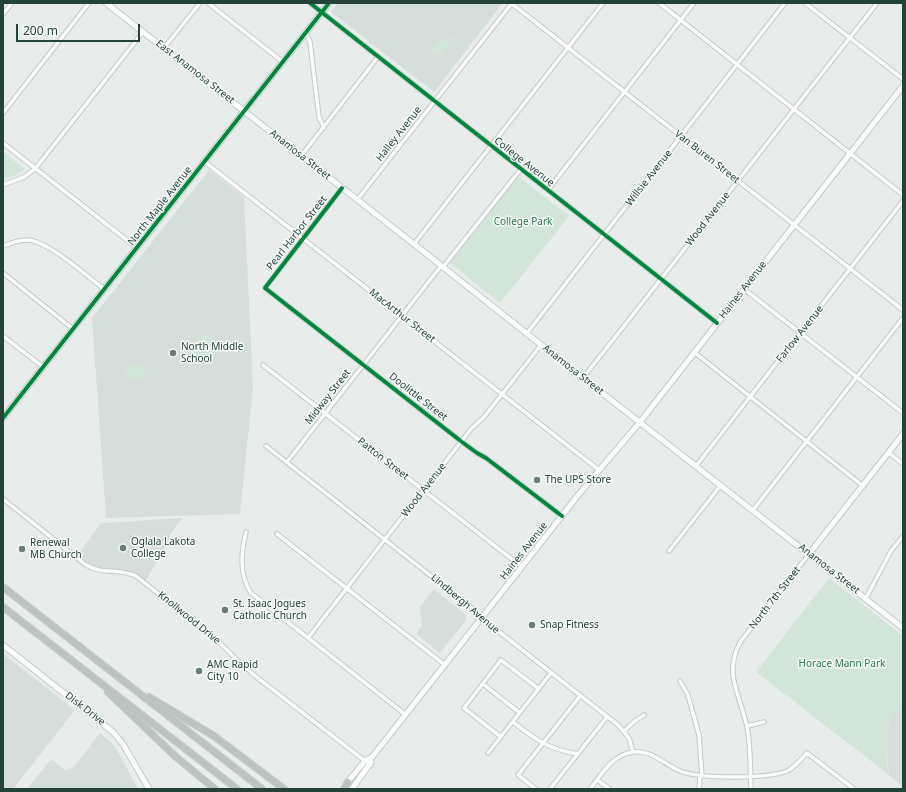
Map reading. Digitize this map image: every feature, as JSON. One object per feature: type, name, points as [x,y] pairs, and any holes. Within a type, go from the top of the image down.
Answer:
[{"type":"highway","points":[[3,586],[262,789]]},
{"type":"highway","points":[[3,606],[237,789]]},
{"type":"highway","points":[[76,663],[176,757],[215,789]]},
{"type":"highway","points":[[138,692],[150,697],[214,736],[284,789]]},
{"type":"highway","points":[[343,789],[348,782]]},
{"type":"main road","name":"East Anamosa Street","points":[[106,3],[245,111]]},
{"type":"main road","name":"North Maple Avenue","points":[[3,418],[329,3]]},
{"type":"main road","name":"Haines Avenue","points":[[348,782],[365,761],[373,757],[562,516],[640,422],[903,86]]},
{"type":"main road","name":"Anamosa Street","points":[[245,111],[903,628]]},
{"type":"main road","name":"North 7th Street","points":[[809,554],[903,434]]},
{"type":"main road","name":"Disk Drive","points":[[3,644],[113,732],[123,744],[149,789]]},
{"type":"main road","points":[[351,789],[370,765],[369,761],[373,757]]},
{"type":"main road","points":[[351,789],[352,784],[365,767],[365,761]]},
{"type":"street","points":[[3,14],[12,3]]},
{"type":"street","points":[[3,113],[89,3]]},
{"type":"street","points":[[164,48],[200,3]]},
{"type":"street","points":[[208,3],[283,62]]},
{"type":"street","name":"College Avenue","points":[[310,3],[717,323]]},
{"type":"street","name":"Van Buren Street","points":[[512,3],[903,310]]},
{"type":"street","name":"Halley Avenue","points":[[357,200],[512,3]]},
{"type":"street","points":[[414,244],[603,3]]},
{"type":"street","points":[[659,3],[903,195]]},
{"type":"street","points":[[548,190],[694,3]]},
{"type":"street","name":"Willsie Avenue","points":[[527,333],[785,3]]},
{"type":"street","points":[[805,3],[903,79]]},
{"type":"street","name":"Wood Avenue","points":[[583,378],[877,3]]},
{"type":"street","points":[[3,185],[24,177],[35,169],[143,32]]},
{"type":"street","points":[[306,33],[310,42],[319,117],[324,128]]},
{"type":"street","points":[[301,156],[378,57]]},
{"type":"street","points":[[3,143],[137,248]]},
{"type":"street","name":"MacArthur Street","points":[[205,162],[599,470]]},
{"type":"street","name":"Midway Street","points":[[287,462],[520,169]]},
{"type":"street","name":"Pearl Harbor Street","points":[[265,288],[342,188]]},
{"type":"street","name":"Farlow Avenue","points":[[696,466],[903,201]]},
{"type":"street","points":[[3,246],[14,242],[27,240],[39,242],[50,248],[104,290]]},
{"type":"street","points":[[3,273],[73,329]]},
{"type":"street","name":"Doolittle Street","points":[[265,288],[462,442],[486,458],[562,516]]},
{"type":"street","points":[[744,289],[903,413]]},
{"type":"street","points":[[753,510],[903,318]]},
{"type":"street","points":[[3,336],[43,367]]},
{"type":"street","name":"Wood Avenue","points":[[308,638],[471,429],[484,417],[541,345]]},
{"type":"street","points":[[694,352],[863,486]]},
{"type":"street","name":"Patton Street","points":[[263,365],[522,567]]},
{"type":"street","name":"Lindbergh Avenue","points":[[266,446],[624,731],[629,738],[633,752]]},
{"type":"street","points":[[889,453],[903,464]]},
{"type":"street","points":[[669,551],[720,485]]},
{"type":"street","name":"Knollwood Drive","points":[[3,499],[93,570],[130,573],[143,581],[218,641],[250,672],[365,761]]},
{"type":"street","points":[[246,532],[243,546],[242,565],[245,583],[248,589],[256,598],[406,715]]},
{"type":"street","points":[[277,534],[445,665]]},
{"type":"street","points":[[866,598],[891,551],[903,536]]},
{"type":"street","name":"North 7th Street","points":[[751,789],[750,749],[747,726],[733,674],[733,661],[741,641],[809,554]]},
{"type":"street","points":[[501,737],[464,708],[501,660],[539,689]]},
{"type":"street","points":[[488,753],[551,673]]},
{"type":"street","points":[[680,681],[688,696],[699,735],[701,776],[699,789]]},
{"type":"street","points":[[483,684],[520,713]]},
{"type":"street","points":[[536,789],[518,775],[580,696]]},
{"type":"street","points":[[624,731],[644,715]]},
{"type":"street","points":[[550,789],[607,717]]},
{"type":"street","points":[[513,722],[542,744],[578,754]]},
{"type":"street","points":[[747,726],[764,722]]},
{"type":"street","points":[[590,789],[609,765],[616,759],[633,752],[649,754],[681,772],[701,776],[750,776],[775,774],[788,770],[800,761],[807,753],[851,788]]},
{"type":"street","points":[[597,780],[610,789]]},
{"type":"shaded area","points":[[338,3],[502,4],[434,92],[331,12]]},
{"type":"shaded area","name":"North Middle School","points":[[209,170],[244,197],[253,388],[240,514],[106,518],[92,318]]},
{"type":"shaded area","name":"Oglala Lakota College","points":[[183,518],[170,534],[169,540],[145,582],[136,576],[93,570],[76,557],[101,523]]},
{"type":"shaded area","points":[[434,589],[465,614],[466,620],[440,653],[416,634],[422,626],[420,607]]},
{"type":"shaded area","points":[[3,654],[75,710],[13,789],[3,789]]},
{"type":"shaded area","points":[[903,702],[903,787],[889,775],[886,737],[890,718]]},
{"type":"shaded area","points":[[100,733],[111,742],[117,750],[138,789],[27,789],[51,759],[65,770],[74,767]]},
{"type":"green space","points":[[451,35],[455,38],[451,43],[450,42],[442,54],[438,55],[431,50],[440,40],[442,42],[448,41]]},
{"type":"green space","points":[[3,152],[25,169],[16,175],[3,179]]},
{"type":"green space","name":"College Park","points":[[518,176],[569,216],[500,303],[450,263]]},
{"type":"green space","points":[[213,334],[215,359],[198,361],[196,335]]},
{"type":"green space","points":[[144,363],[145,378],[136,379],[135,371],[135,379],[126,379],[125,364]]},
{"type":"green space","name":"Horace Mann Park","points":[[829,578],[903,636],[903,702],[890,718],[887,731],[887,764],[889,775],[756,672]]},
{"type":"cycle path","points":[[310,3],[717,323]]},
{"type":"cycle path","points":[[3,418],[329,3]]},
{"type":"cycle path","points":[[342,188],[265,288],[462,442],[486,458],[562,516]]},
{"type":"place","name":"North Middle School","points":[[173,353]]},
{"type":"place","name":"The UPS Store","points":[[537,480]]},
{"type":"place","name":"Oglala Lakota College","points":[[123,548]]},
{"type":"place","name":"Renewal MB Church","points":[[22,549]]},
{"type":"place","name":"St. Isaac Jogues Catholic Church","points":[[225,610]]},
{"type":"place","name":"Snap Fitness","points":[[532,625]]},
{"type":"place","name":"AMC Rapid City 10","points":[[199,671]]}]
